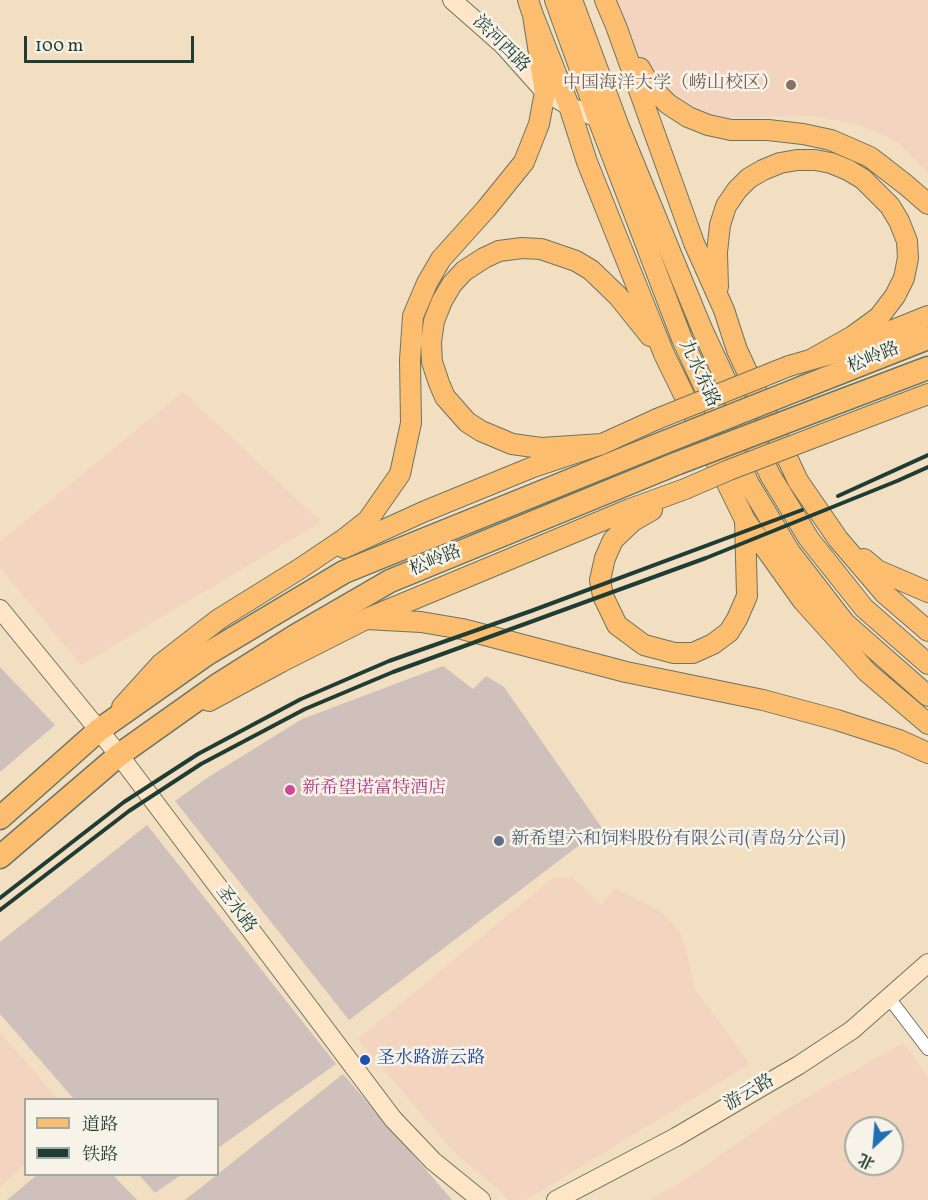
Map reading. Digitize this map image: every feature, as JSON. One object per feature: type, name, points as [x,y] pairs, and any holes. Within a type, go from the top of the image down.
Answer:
[{"type":"highway","name":"松岭路","points":[[0,818],[99,730],[207,654],[344,572],[928,338]]},
{"type":"highway","name":"松岭路","points":[[0,857],[119,756],[219,684],[390,580],[678,463],[928,368]]},
{"type":"main road","name":"九水东路","points":[[555,0],[682,339],[749,484],[790,552],[845,622],[928,696]]},
{"type":"main road","name":"九水东路","points":[[572,0],[619,127],[702,329],[770,475],[809,539],[864,608],[928,664]]},
{"type":"main road","points":[[605,0],[694,243],[724,310],[738,350],[798,481],[827,525],[885,594],[928,631]]},
{"type":"main road","points":[[99,730],[161,664],[219,619],[300,568],[368,520],[400,474],[411,423],[410,360],[413,316],[427,283],[441,259],[524,162],[539,124],[545,92],[531,8]]},
{"type":"main road","points":[[531,8],[569,106],[587,162],[664,354],[745,520],[803,601],[867,672],[928,724]]},
{"type":"main road","points":[[616,26],[650,86],[668,104],[688,117],[708,125],[732,130],[768,130],[831,140],[870,157],[928,204]]},
{"type":"main road","points":[[724,310],[718,285],[717,252],[720,225],[726,207],[737,190],[749,178],[763,170],[789,162],[815,160],[849,170],[863,179],[890,206],[907,241],[908,258],[904,278],[895,296],[879,317],[853,336],[812,359]]},
{"type":"main road","points":[[602,444],[541,448],[512,444],[481,431],[467,422],[445,397],[432,362],[431,342],[434,321],[452,284],[464,271],[483,258],[499,251],[522,248],[542,249],[560,254],[591,270],[612,290],[664,354]]},
{"type":"main road","points":[[300,568],[423,512],[533,467],[602,444],[657,419],[789,366],[841,351],[928,316]]},
{"type":"main road","points":[[183,710],[214,699],[366,619],[630,509],[928,394]]},
{"type":"main road","points":[[897,406],[928,410]]},
{"type":"main road","points":[[685,489],[633,521],[613,540],[605,558],[600,580],[603,596],[616,625],[644,645],[674,653],[693,653],[713,644],[729,632],[747,596],[745,520]]},
{"type":"main road","points":[[827,525],[877,570],[928,592]]},
{"type":"main road","points":[[366,619],[421,622],[462,630],[626,672],[763,700],[837,720],[899,740],[928,753]]},
{"type":"street","name":"滨河西路","points":[[452,0],[503,45],[545,92],[569,106],[619,127]]},
{"type":"street","name":"圣水路","points":[[0,609],[99,730],[393,1119],[433,1161],[481,1200]]},
{"type":"street","name":"游云路","points":[[580,1200],[749,1106],[857,1037],[928,963]]},
{"type":"street","name":"游云路","points":[[556,1200],[676,1137],[799,1065],[852,1030],[928,974]]},
{"type":"street","points":[[891,1001],[928,1049]]},
{"type":"shaded area","name":"中国海洋大学（崂山校区）","points":[[617,0],[928,0],[928,173],[898,142],[856,124],[812,116],[718,118],[700,114],[671,100],[643,66]]},
{"type":"shaded area","points":[[183,392],[321,522],[81,665],[0,568],[0,542]]},
{"type":"shaded area","points":[[443,666],[473,689],[486,676],[504,687],[602,828],[349,1020],[175,801],[207,778],[302,719]]},
{"type":"shaded area","points":[[0,667],[55,725],[0,772]]},
{"type":"shaded area","points":[[147,825],[336,1064],[219,1147],[219,1098],[73,1098],[0,1014],[0,942]]},
{"type":"shaded area","points":[[572,877],[601,905],[615,888],[661,911],[680,932],[689,960],[694,988],[750,1064],[526,1200],[508,1200],[452,1150],[358,1039],[553,878]]},
{"type":"shaded area","points":[[0,1032],[57,1098],[24,1098],[24,1165],[0,1187]]},
{"type":"shaded area","points":[[903,1043],[928,1077],[928,1200],[649,1200],[682,1182],[786,1109]]},
{"type":"shaded area","points":[[343,1074],[452,1200],[185,1200],[215,1176],[219,1176],[219,1173]]},
{"type":"shaded area","points":[[36,1176],[114,1176],[137,1200],[7,1200]]},
{"type":"shaded area","points":[[140,1176],[180,1176],[155,1193]]},
{"type":"railway","points":[[838,496],[928,455]]},
{"type":"railway","points":[[0,910],[129,811],[201,764],[305,709],[393,672],[706,558],[928,467]]},
{"type":"railway","points":[[0,898],[124,802],[198,754],[301,699],[389,661],[531,611],[802,510]]},
{"type":"place","name":"中国海洋大学（崂山校区）","points":[[791,85]]},
{"type":"place","name":"新希望诺富特酒店","points":[[290,790]]},
{"type":"place","name":"新希望六和饲料股份有限公司(青岛分公司)","points":[[499,841]]},
{"type":"place","name":"圣水路游云路","points":[[365,1060]]}]
